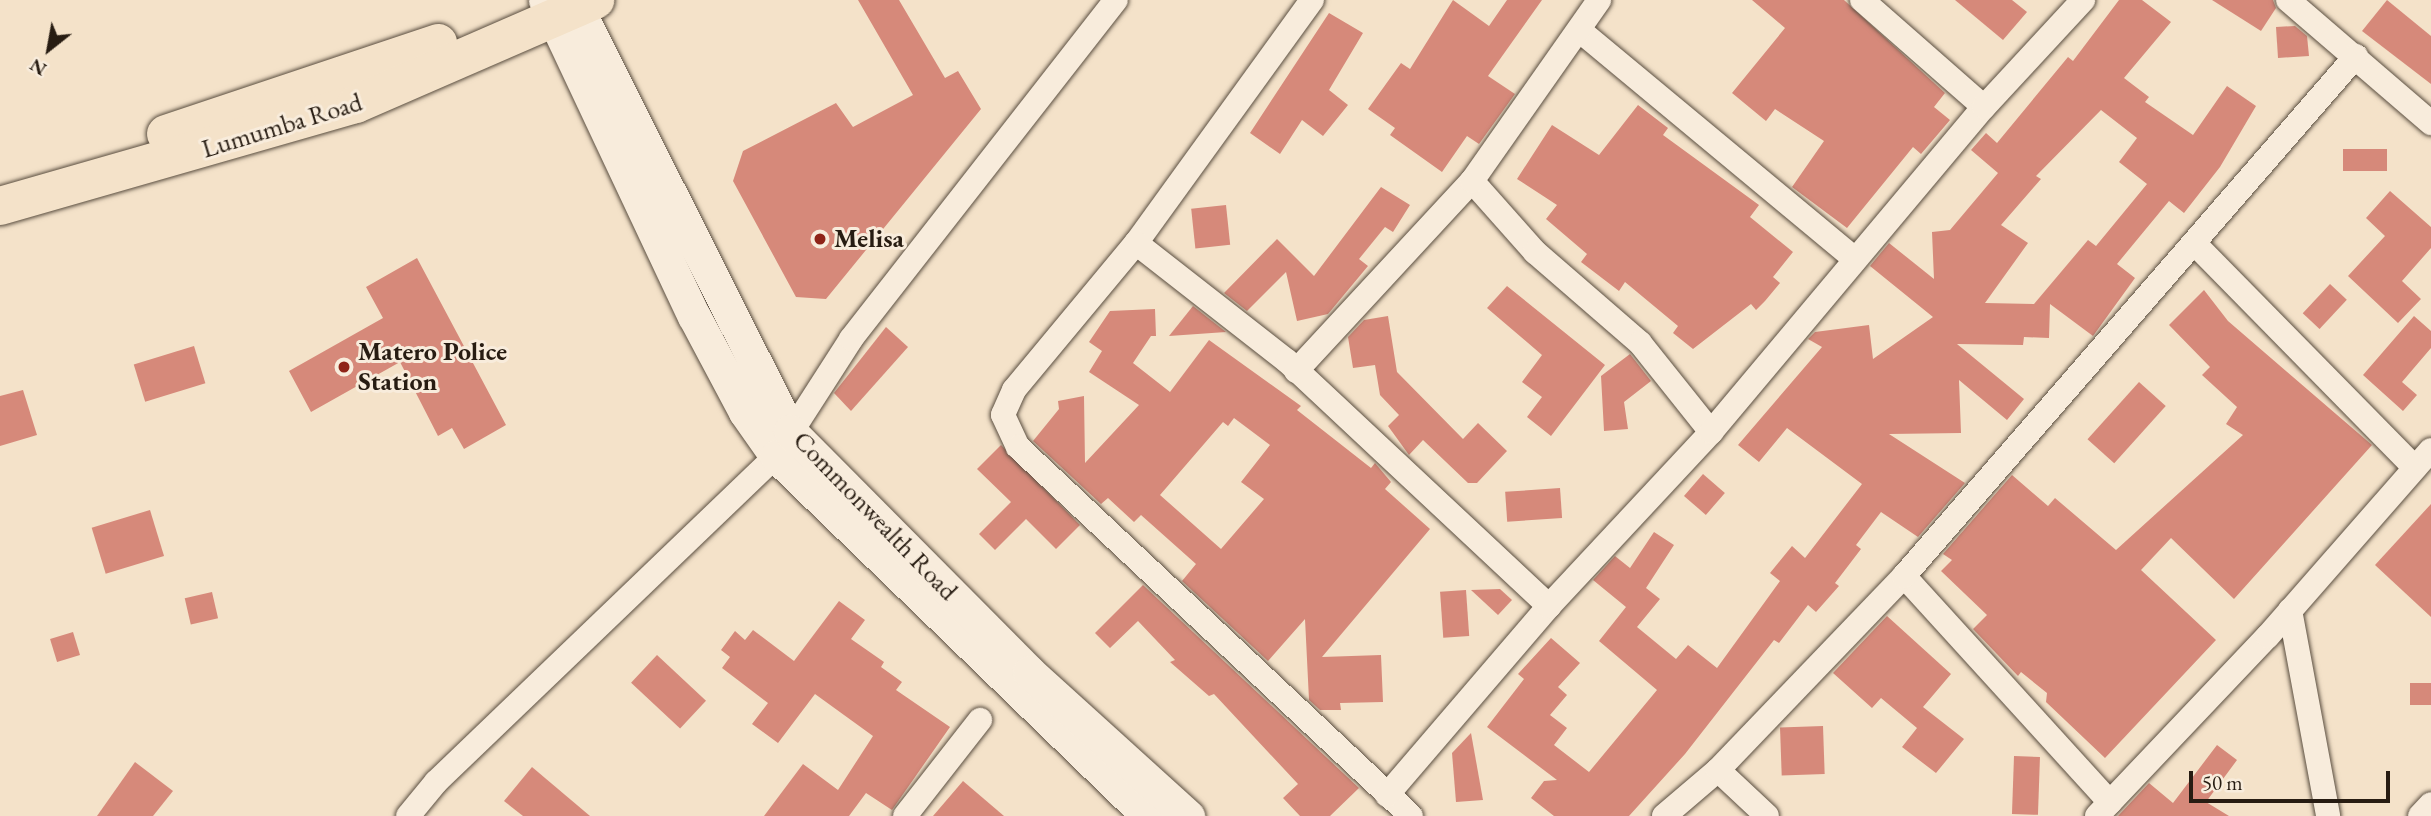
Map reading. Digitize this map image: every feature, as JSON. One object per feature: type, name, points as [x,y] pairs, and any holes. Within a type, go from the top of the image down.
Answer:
[{"type":"main road","name":"Commonwealth Road","points":[[563,5],[783,443],[1148,816]]},
{"type":"main road","name":"Lumumba Road","points":[[0,183],[405,58],[563,5]]},
{"type":"main road","name":"Lumumba Road","points":[[0,206],[356,104],[563,5]]},
{"type":"main road","name":"Commonwealth Road","points":[[783,443],[1188,816]]},
{"type":"street","points":[[408,816],[436,782],[783,443],[852,339],[1116,0]]},
{"type":"street","points":[[1312,0],[1136,243],[1014,390],[1003,415],[1018,447],[1411,816]]},
{"type":"street","points":[[1296,371],[1472,181],[1599,0]]},
{"type":"street","points":[[1862,0],[1984,107]]},
{"type":"street","points":[[1387,795],[1549,606],[1711,432],[1984,107],[2083,0]]},
{"type":"street","points":[[2288,0],[2431,123]]},
{"type":"street","points":[[1579,30],[1855,259]]},
{"type":"street","points":[[1664,816],[1718,769],[1905,576],[2356,56]]},
{"type":"street","points":[[1472,181],[1535,252],[1640,343],[1711,432]]},
{"type":"street","points":[[1136,243],[1296,371],[1549,606]]},
{"type":"street","points":[[1905,576],[2104,809],[2290,610],[2423,459],[2194,243]]},
{"type":"street","points":[[2290,610],[2328,816]]},
{"type":"street","points":[[905,816],[980,720]]},
{"type":"street","points":[[1718,769],[1768,816]]},
{"type":"street","points":[[2420,816],[2431,804]]},
{"type":"building","name":"Melisa","points":[[858,0],[899,0],[945,78],[958,71],[981,109],[826,299],[796,297],[733,181],[743,151],[836,103],[853,127],[913,95]]},
{"type":"building","points":[[1453,0],[1489,26],[1507,0],[1542,0],[1488,76],[1515,94],[1479,144],[1467,136],[1442,172],[1390,135],[1395,128],[1368,109],[1401,63],[1410,69]]},
{"type":"building","points":[[1752,0],[1844,0],[1945,93],[1934,107],[1950,120],[1921,154],[1913,147],[1847,228],[1792,187],[1824,141],[1775,109],[1766,121],[1732,93],[1785,28]]},
{"type":"building","points":[[1955,0],[2012,0],[2027,12],[2003,40]]},
{"type":"building","points":[[2119,0],[2142,0],[2171,22],[2124,78],[2149,97],[2145,102],[2193,135],[2227,86],[2256,106],[2220,167],[2184,213],[2169,201],[2117,264],[2135,278],[2093,336],[2050,304],[2049,338],[2024,337],[2023,345],[1957,344],[2024,399],[2007,420],[1959,380],[1961,433],[1889,434],[1965,483],[1918,537],[1881,512],[1856,545],[1861,549],[1835,583],[1839,586],[1816,612],[1808,605],[1779,643],[1774,640],[1685,754],[1629,816],[1554,816],[1531,798],[1544,781],[1557,780],[1487,727],[1524,679],[1518,674],[1551,638],[1580,663],[1558,687],[1567,695],[1550,715],[1567,728],[1554,745],[1589,772],[1657,690],[1599,641],[1626,607],[1593,580],[1615,556],[1630,568],[1654,532],[1674,545],[1646,588],[1660,599],[1637,627],[1676,659],[1688,645],[1717,668],[1780,581],[1770,573],[1792,546],[1805,558],[1862,484],[1787,428],[1759,462],[1738,445],[1822,347],[1808,339],[1815,332],[1869,325],[1873,359],[1933,317],[1870,266],[1889,243],[1934,279],[1932,232],[1950,230],[1998,173],[1971,150],[1986,133],[1997,143],[2068,57],[2073,61]],"holes":[[[2101,110],[2137,138],[2119,162],[2147,184],[2096,246],[2088,240],[2034,304],[1985,303],[2028,243],[2001,225],[2041,179],[2036,176]]]},
{"type":"building","points":[[2212,0],[2273,0],[2276,8],[2261,31]]},
{"type":"building","points":[[2387,0],[2431,36],[2431,84],[2362,31]]},
{"type":"building","points":[[1329,13],[1363,33],[1329,90],[1348,105],[1323,136],[1302,120],[1280,154],[1250,133]]},
{"type":"building","points":[[2295,26],[2307,36],[2309,56],[2278,58],[2276,27]]},
{"type":"building","points":[[1638,105],[1668,128],[1663,135],[1759,205],[1750,217],[1793,252],[1773,277],[1780,283],[1756,310],[1751,304],[1693,349],[1673,333],[1678,326],[1625,282],[1619,291],[1581,262],[1587,254],[1546,219],[1557,205],[1517,179],[1552,125],[1599,155]]},
{"type":"building","points":[[2343,149],[2387,149],[2387,171],[2343,171]]},
{"type":"building","points":[[1381,187],[1410,205],[1393,232],[1385,227],[1359,259],[1368,266],[1328,314],[1297,321],[1286,272],[1247,311],[1224,293],[1277,239],[1314,276]]},
{"type":"building","points":[[2390,191],[2431,227],[2431,248],[2402,281],[2421,299],[2398,323],[2348,276],[2385,236],[2366,218]]},
{"type":"building","points":[[1226,205],[1230,245],[1195,248],[1191,209]]},
{"type":"building","name":"Matero Police Station","points":[[417,258],[506,425],[464,449],[452,428],[438,436],[400,362],[311,412],[289,371],[383,318],[366,287]]},
{"type":"building","points":[[2330,284],[2347,300],[2320,329],[2303,313]]},
{"type":"building","points":[[1507,286],[1605,365],[1551,436],[1527,417],[1542,397],[1522,382],[1542,355],[1487,308]]},
{"type":"building","points":[[2204,290],[2228,321],[2372,445],[2234,599],[2171,538],[2141,570],[2216,640],[2105,758],[2046,702],[2047,693],[2021,672],[2018,676],[1973,629],[1987,615],[1941,571],[1952,560],[1943,554],[2012,475],[2048,506],[2055,498],[2116,550],[2243,435],[2226,424],[2237,407],[2202,375],[2210,367],[2169,325]]},
{"type":"building","points":[[1193,306],[1226,332],[1169,336]]},
{"type":"building","points":[[1155,309],[1156,336],[1151,336],[1133,363],[1170,392],[1209,340],[1301,406],[1297,410],[1371,468],[1375,463],[1391,482],[1385,489],[1430,529],[1322,657],[1381,655],[1383,702],[1340,703],[1341,710],[1320,710],[1309,700],[1305,619],[1268,661],[1182,581],[1196,564],[1141,515],[1134,522],[1108,498],[1101,504],[1033,441],[1059,409],[1058,401],[1084,396],[1085,463],[1139,405],[1089,372],[1102,351],[1089,342],[1110,311]],"holes":[[[1234,418],[1270,445],[1241,482],[1264,499],[1221,549],[1160,495],[1223,422],[1228,426]]]},
{"type":"building","points":[[1388,316],[1397,372],[1463,439],[1478,423],[1507,451],[1477,483],[1468,483],[1423,440],[1409,455],[1388,426],[1399,415],[1380,395],[1375,365],[1353,368],[1348,337],[1364,320]]},
{"type":"building","points":[[2414,316],[2431,331],[2431,348],[2402,382],[2417,395],[2403,411],[2363,375]]},
{"type":"building","points":[[886,327],[908,347],[851,411],[834,393]]},
{"type":"building","points":[[194,346],[205,383],[145,402],[134,364]]},
{"type":"building","points":[[1630,354],[1651,381],[1624,402],[1628,429],[1604,431],[1601,376]]},
{"type":"building","points":[[2139,382],[2166,406],[2114,463],[2087,439]]},
{"type":"building","points":[[23,390],[37,435],[0,446],[0,396]]},
{"type":"building","points":[[1001,445],[1080,525],[1056,549],[1026,519],[995,550],[979,534],[1011,502],[977,469]]},
{"type":"building","points":[[1703,474],[1725,493],[1706,515],[1684,496]]},
{"type":"building","points":[[1560,488],[1562,518],[1507,522],[1505,492]]},
{"type":"building","points":[[2431,504],[2431,617],[2375,565]]},
{"type":"building","points":[[150,510],[164,556],[106,574],[92,528]]},
{"type":"building","points":[[1143,585],[1359,788],[1330,816],[1300,816],[1283,798],[1298,784],[1214,694],[1209,696],[1170,662],[1175,660],[1138,621],[1110,648],[1095,633]]},
{"type":"building","points":[[1500,589],[1512,600],[1498,615],[1471,590]]},
{"type":"building","points":[[1466,590],[1469,636],[1443,638],[1440,592]]},
{"type":"building","points":[[212,592],[218,618],[191,625],[185,598]]},
{"type":"building","points":[[839,601],[865,620],[851,639],[884,662],[881,667],[902,682],[896,690],[950,727],[892,810],[866,793],[849,816],[764,816],[803,764],[838,790],[873,736],[815,694],[778,743],[752,724],[768,703],[722,668],[730,657],[721,650],[735,631],[745,640],[753,630],[794,661]]},
{"type":"building","points":[[1887,616],[1951,674],[1923,707],[1964,739],[1936,773],[1902,747],[1917,728],[1881,698],[1872,708],[1833,673]]},
{"type":"building","points":[[73,632],[80,655],[57,662],[50,639]]},
{"type":"building","points":[[657,655],[706,701],[680,728],[631,683]]},
{"type":"building","points":[[2410,683],[2431,683],[2431,705],[2410,705]]},
{"type":"building","points":[[1823,726],[1825,774],[1782,775],[1780,728]]},
{"type":"building","points":[[1471,733],[1483,800],[1456,802],[1452,753]]},
{"type":"building","points":[[2217,745],[2237,760],[2206,802],[2229,816],[2118,816],[2149,783],[2173,803]]},
{"type":"building","points":[[2014,756],[2040,757],[2038,815],[2012,814]]},
{"type":"building","points":[[135,762],[173,791],[153,816],[97,816]]},
{"type":"building","points":[[532,767],[590,816],[523,816],[504,801]]},
{"type":"building","points":[[963,781],[1004,816],[933,816]]},
{"type":"place","name":"Melisa","points":[[820,239]]},
{"type":"place","name":"Matero Police Station","points":[[344,367]]}]
